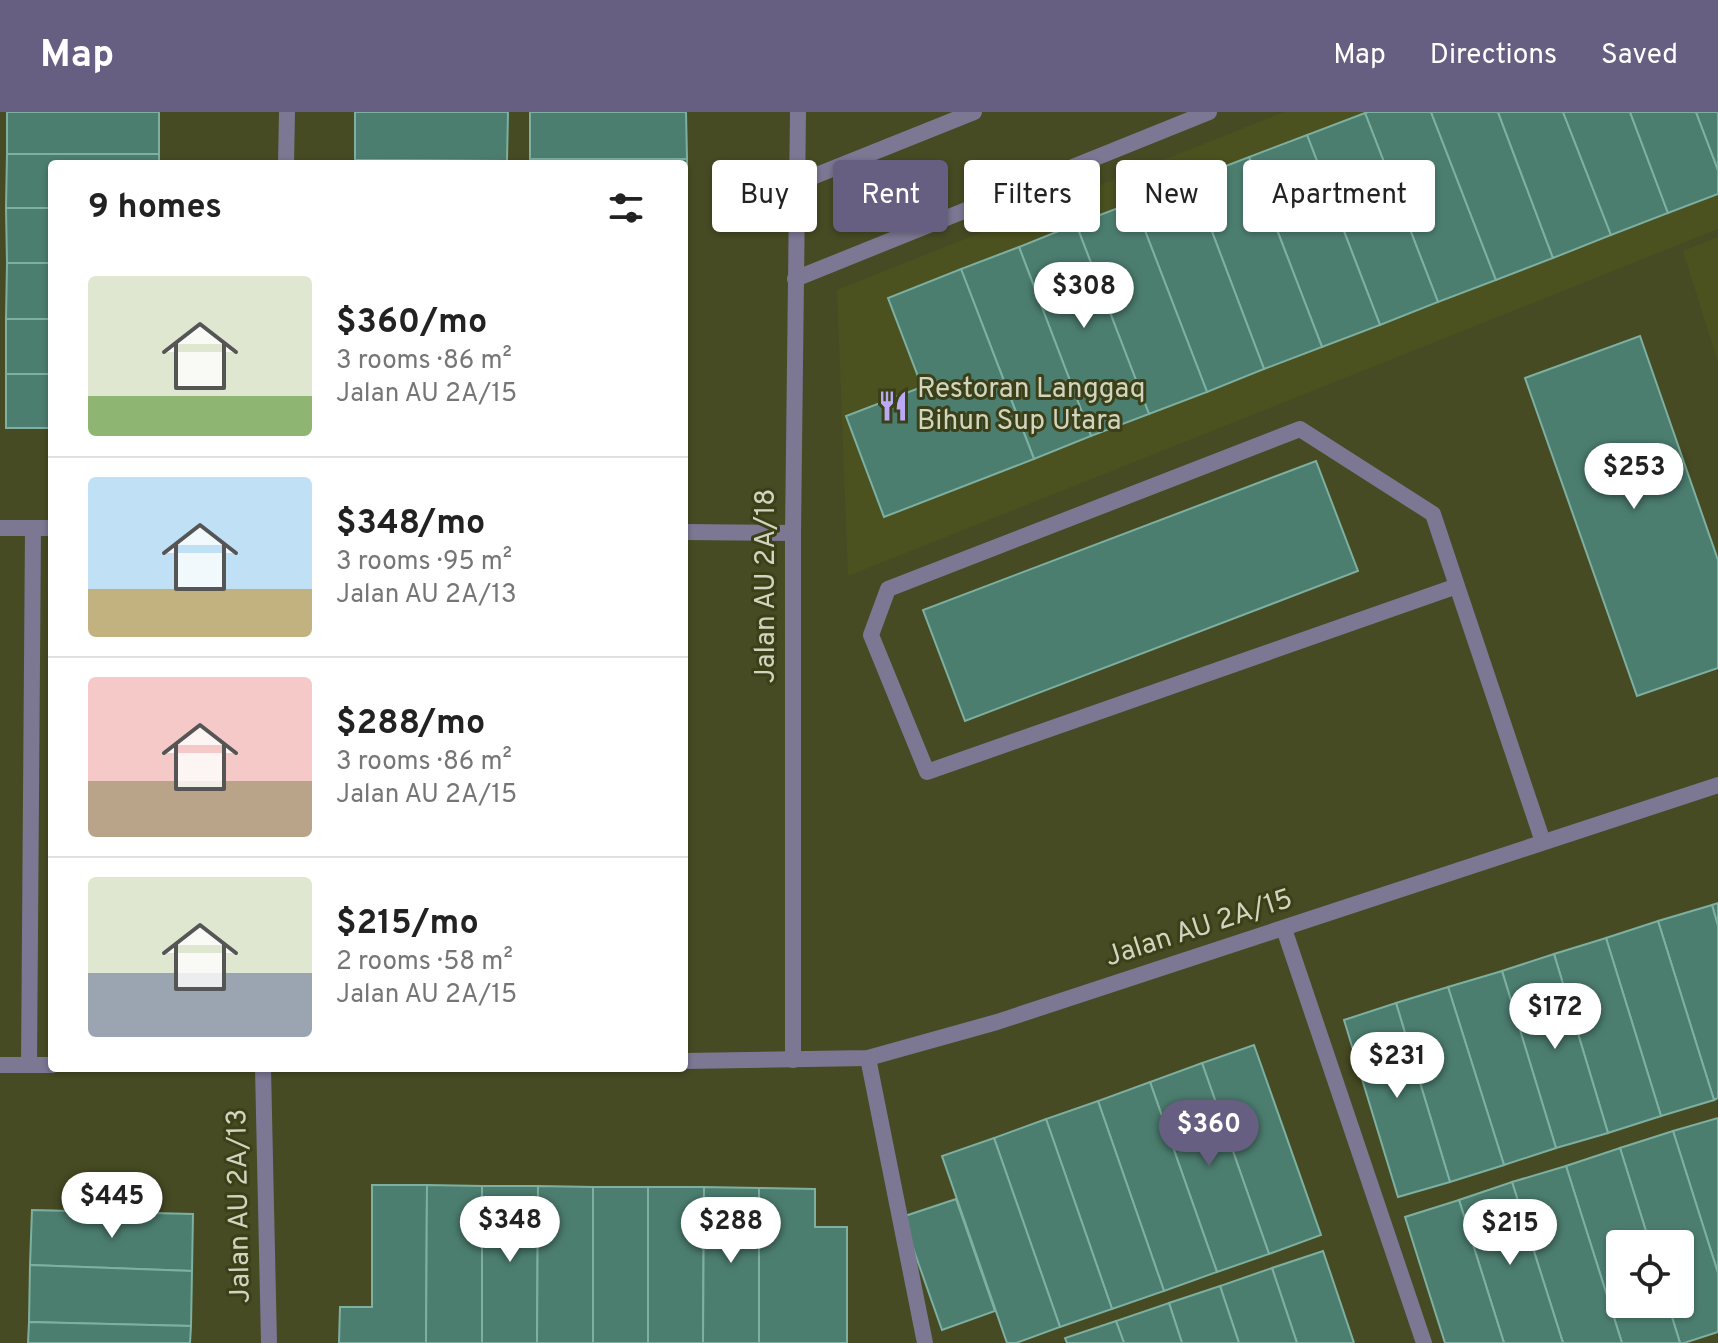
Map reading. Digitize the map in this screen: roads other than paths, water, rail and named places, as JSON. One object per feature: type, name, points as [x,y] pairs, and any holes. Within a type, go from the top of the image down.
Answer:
[{"type":"street","points":[[286,160],[287,112]]},
{"type":"street","name":"Jalan AU 2A/18","points":[[797,160],[798,112]]},
{"type":"street","points":[[817,175],[974,112]]},
{"type":"street","points":[[795,279],[1209,112]]},
{"type":"street","name":"Jalan AU 2A/18","points":[[793,1060],[796,232]]},
{"type":"street","points":[[1457,586],[927,772],[871,635],[888,589],[1300,429],[1433,514],[1543,842]]},
{"type":"street","points":[[0,528],[48,528]]},
{"type":"street","points":[[29,1065],[33,528]]},
{"type":"street","points":[[688,532],[793,533]]},
{"type":"street","name":"Jalan AU 2A/15","points":[[688,1061],[868,1058],[997,1022],[1718,785]]},
{"type":"street","points":[[1284,929],[1424,1343]]},
{"type":"street","points":[[868,1058],[925,1343]]},
{"type":"street","points":[[0,1065],[48,1065]]},
{"type":"street","name":"Jalan AU 2A/13","points":[[263,1072],[269,1343]]},
{"type":"place","name":"Restoran Langgaq Bihun Sup Utara","points":[[893,406]]}]
